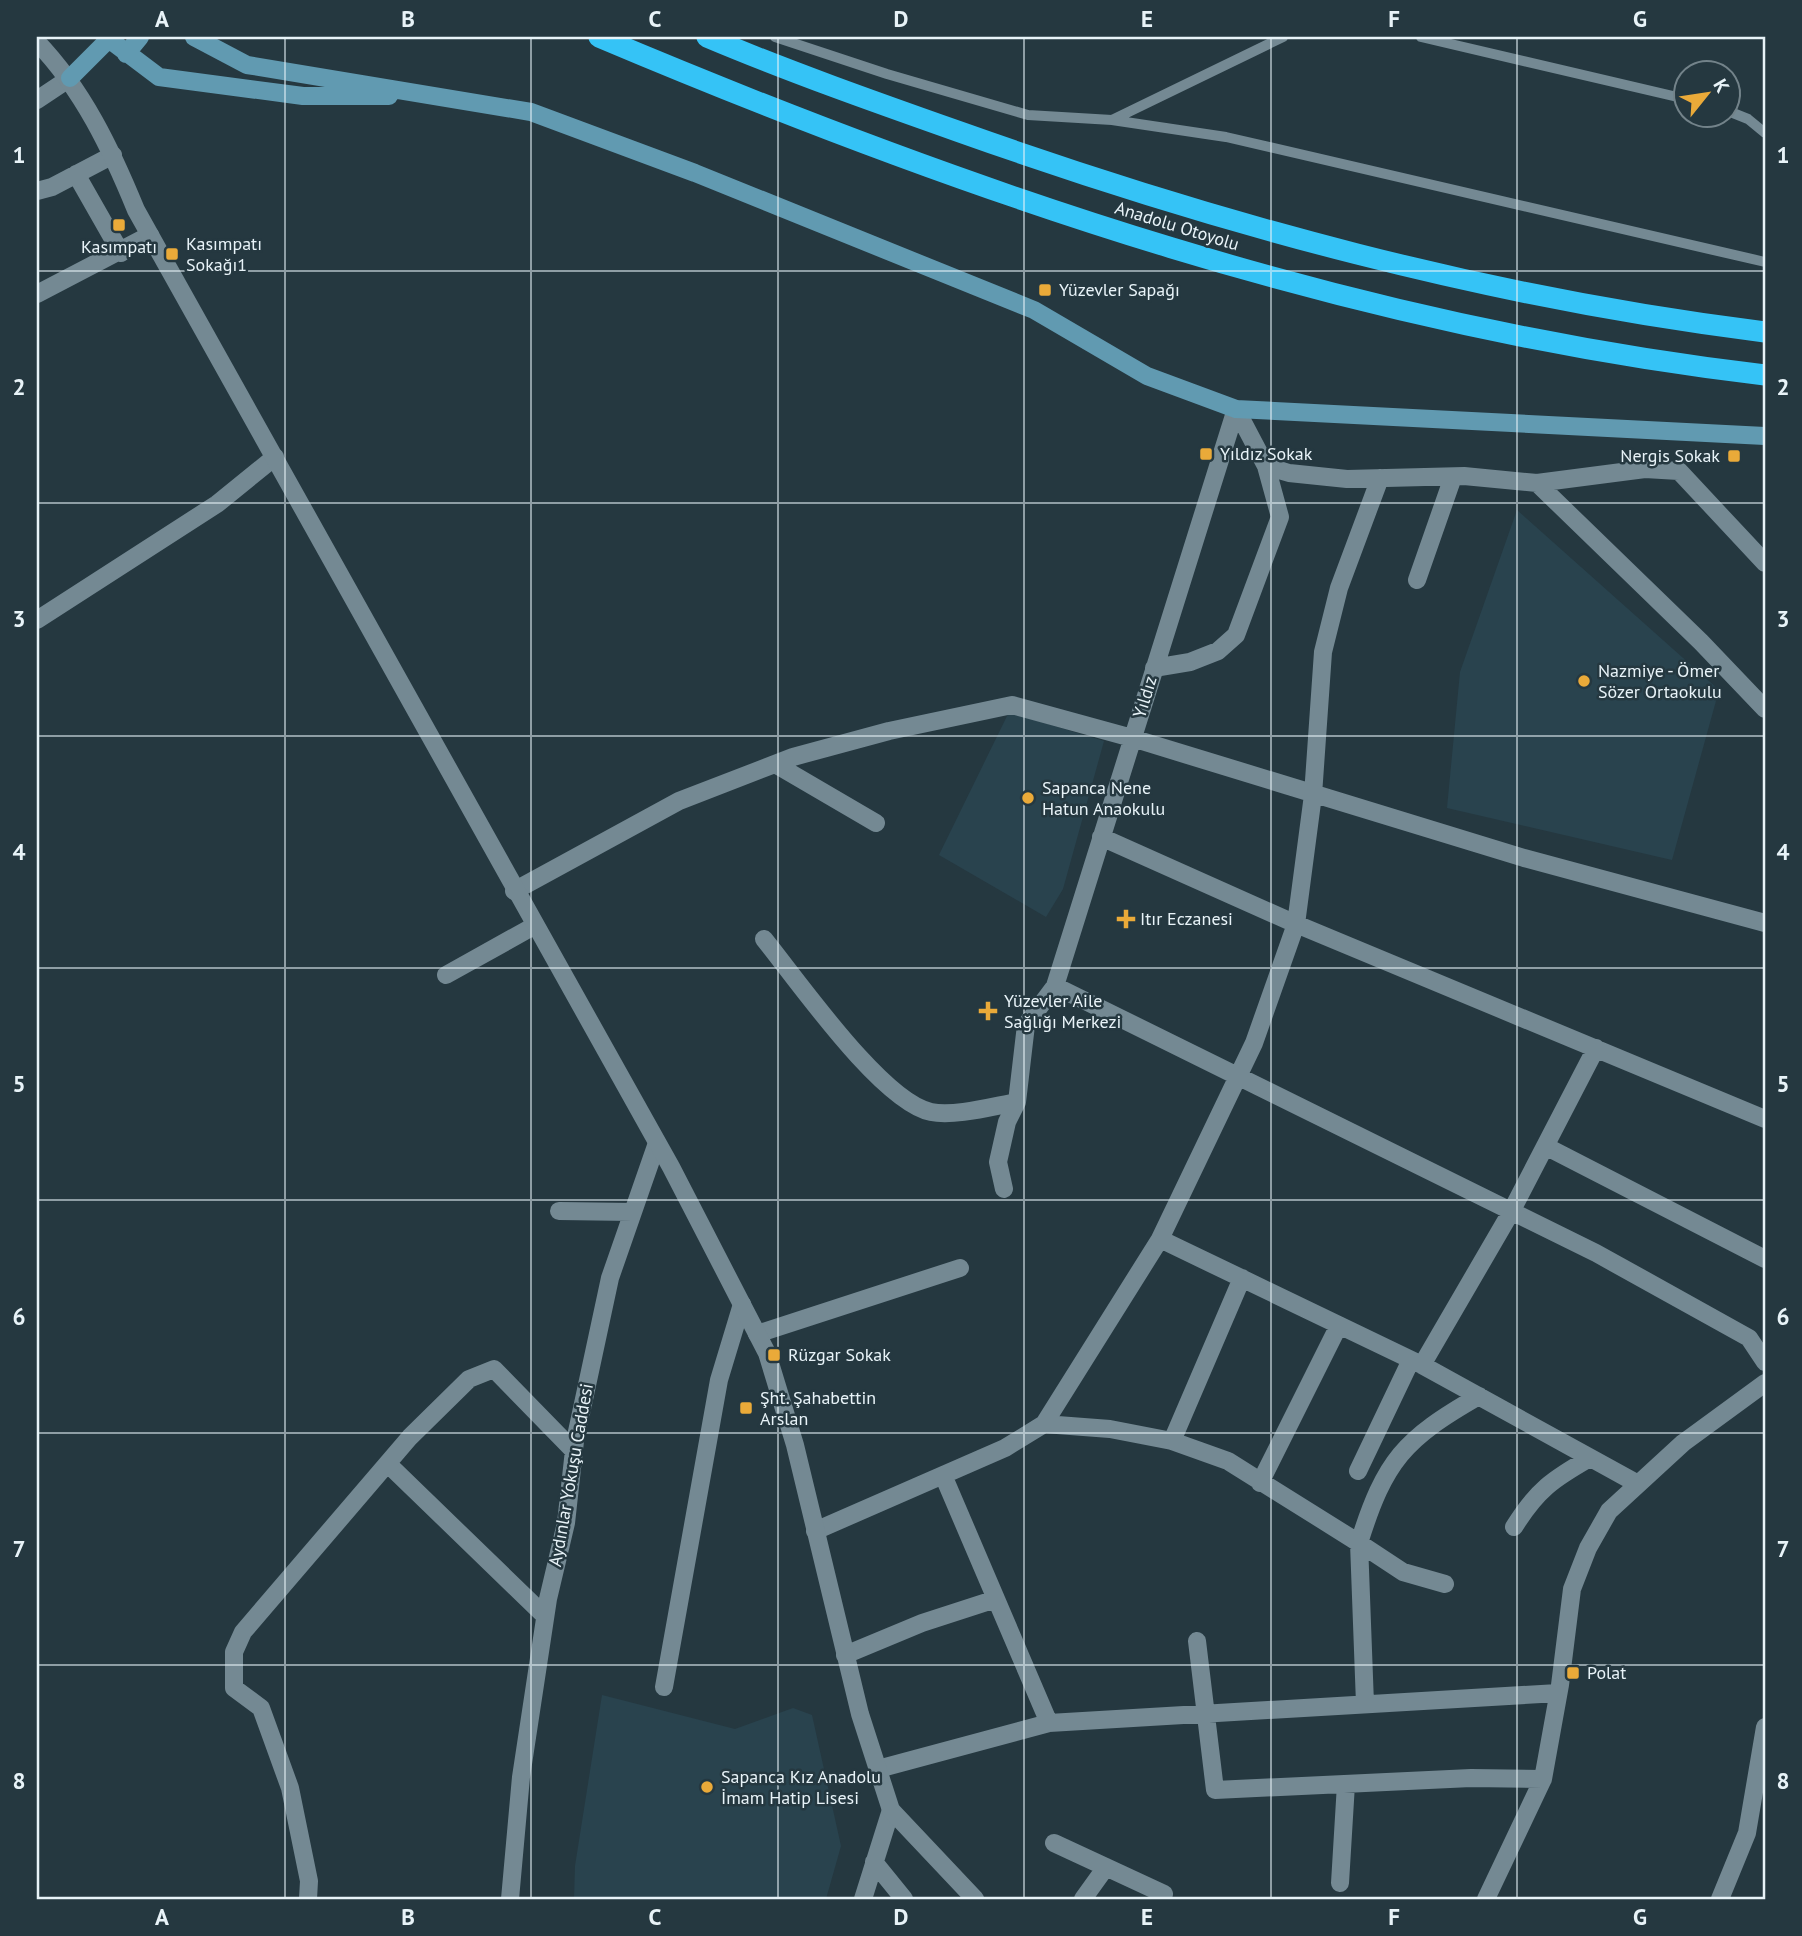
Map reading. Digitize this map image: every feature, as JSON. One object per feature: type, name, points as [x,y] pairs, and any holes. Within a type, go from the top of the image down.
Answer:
[{"type":"highway","name":"Anadolu Otoyolu","points":[[599,37],[769,109],[1019,200],[1245,270],[1455,322],[1664,363],[1765,375]]},
{"type":"highway","name":"Anadolu Otoyolu","points":[[707,37],[787,71],[1047,163],[1258,229],[1466,281],[1676,321],[1765,332]]},
{"type":"main road","points":[[126,54],[140,37]]},
{"type":"main road","points":[[194,37],[247,65],[531,112],[695,173],[1034,310],[1147,376],[1236,409],[1765,436]]},
{"type":"main road","points":[[70,78],[108,38],[159,77],[303,96],[445,96]]},
{"type":"street","points":[[37,42],[70,78],[113,155],[150,235],[657,1143],[767,1353],[791,1432],[845,1655],[891,1810],[975,1899]]},
{"type":"street","points":[[37,100],[70,78]]},
{"type":"street","points":[[37,191],[113,155]]},
{"type":"street","points":[[76,174],[121,253]]},
{"type":"street","points":[[37,294],[121,253],[150,235]]},
{"type":"street","points":[[1154,668],[1190,662],[1218,651],[1236,635],[1280,517],[1266,466],[1236,409]]},
{"type":"street","name":"Yıldız","points":[[1004,1189],[998,1162],[1007,1122],[1017,1102],[1026,1025],[1055,986],[1236,409]]},
{"type":"street","points":[[37,620],[217,504],[275,457]]},
{"type":"street","points":[[1266,466],[1289,473],[1324,477],[1453,477],[1537,483],[1645,469],[1679,471],[1765,562]]},
{"type":"street","points":[[1417,580],[1453,477]]},
{"type":"street","points":[[816,1531],[1005,1448],[1044,1424],[1160,1239],[1254,1043],[1296,924],[1313,795],[1323,652],[1339,588],[1380,478]]},
{"type":"street","points":[[1537,483],[1702,642],[1765,709]]},
{"type":"street","points":[[514,891],[679,801],[775,764],[889,731],[1012,705],[1132,738],[1524,858],[1765,923]]},
{"type":"street","points":[[775,764],[876,823]]},
{"type":"street","points":[[1101,837],[1296,924],[1765,1119]]},
{"type":"street","points":[[446,975],[534,926]]},
{"type":"street","points":[[764,939],[860,1058],[896,1095],[931,1112],[1017,1102]]},
{"type":"street","points":[[1055,986],[1596,1254],[1749,1338],[1765,1362]]},
{"type":"street","points":[[1358,1471],[1417,1362],[1511,1212],[1596,1048]]},
{"type":"street","name":"Aydınlar Yokuşu Caddesi","points":[[510,1899],[521,1777],[545,1616],[566,1523],[574,1451],[610,1278],[657,1143]]},
{"type":"street","points":[[1545,1146],[1765,1259]]},
{"type":"street","points":[[559,1211],[633,1212]]},
{"type":"street","points":[[1160,1239],[1417,1362],[1638,1484]]},
{"type":"street","points":[[757,1334],[960,1268]]},
{"type":"street","points":[[1172,1441],[1242,1278]]},
{"type":"street","points":[[664,1687],[719,1380],[742,1304]]},
{"type":"street","points":[[1260,1483],[1339,1325]]},
{"type":"street","points":[[308,1899],[309,1881],[290,1788],[261,1708],[234,1688],[234,1652],[243,1632],[410,1437],[469,1380],[494,1369],[574,1451]]},
{"type":"street","points":[[1486,1899],[1543,1779],[1576,1578],[1588,1548],[1608,1511],[1683,1443],[1765,1383]]},
{"type":"street","points":[[1365,1704],[1359,1543],[1373,1501],[1388,1468],[1415,1438],[1479,1396]]},
{"type":"street","points":[[1044,1424],[1110,1429],[1172,1441],[1227,1461],[1404,1572],[1445,1584]]},
{"type":"street","points":[[1514,1527],[1533,1497],[1558,1476],[1590,1458]]},
{"type":"street","points":[[388,1464],[545,1616]]},
{"type":"street","points":[[943,1475],[1049,1723]]},
{"type":"street","points":[[845,1655],[922,1623],[996,1599]]},
{"type":"street","points":[[1197,1641],[1215,1790],[1471,1778],[1543,1779]]},
{"type":"street","points":[[877,1769],[1049,1723],[1558,1693]]},
{"type":"street","points":[[1720,1899],[1759,1797],[1765,1727]]},
{"type":"street","points":[[1340,1883],[1346,1784]]},
{"type":"street","points":[[863,1899],[891,1810]]},
{"type":"street","points":[[1054,1843],[1164,1894]]},
{"type":"street","points":[[874,1862],[904,1899]]},
{"type":"street","points":[[1083,1899],[1106,1867]]},
{"type":"lane","points":[[775,37],[887,74],[1028,115],[1112,120],[1226,137],[1765,262]]},
{"type":"lane","points":[[1112,120],[1283,37]]},
{"type":"lane","points":[[1421,37],[1672,96]]},
{"type":"lane","points":[[1742,117],[1765,133]]},
{"type":"shaded area","name":"Nazmiye - Ömer Sözer Ortaokulu","points":[[1517,510],[1719,690],[1672,860],[1447,808],[1460,672]]},
{"type":"shaded area","name":"Sapanca Nene Hatun Anaokulu","points":[[1009,712],[1104,741],[1063,889],[1046,917],[939,855]]},
{"type":"shaded area","name":"Sapanca Kız Anadolu İmam Hatip Lisesi","points":[[602,1695],[735,1729],[793,1708],[812,1715],[841,1846],[826,1899],[574,1899],[575,1866]]},
{"type":"place","name":"Kasımpatı","points":[[119,225]]},
{"type":"place","name":"Kasımpatı Sokağı1","points":[[172,254]]},
{"type":"place","name":"Yüzevler Sapağı","points":[[1045,290]]},
{"type":"place","name":"Yıldız Sokak","points":[[1206,454]]},
{"type":"place","name":"Nergis Sokak","points":[[1734,456]]},
{"type":"place","name":"Nazmiye - Ömer Sözer Ortaokulu","points":[[1584,681]]},
{"type":"place","name":"Sapanca Nene Hatun Anaokulu","points":[[1028,798]]},
{"type":"place","name":"Itır Eczanesi","points":[[1126,919]]},
{"type":"place","name":"Yüzevler Aile Sağlığı Merkezi","points":[[988,1011]]},
{"type":"place","name":"Rüzgar Sokak","points":[[774,1355]]},
{"type":"place","name":"Şht. Şahabettin Arslan","points":[[746,1408]]},
{"type":"place","name":"Polat","points":[[1573,1673]]},
{"type":"place","name":"Sapanca Kız Anadolu İmam Hatip Lisesi","points":[[707,1787]]}]
